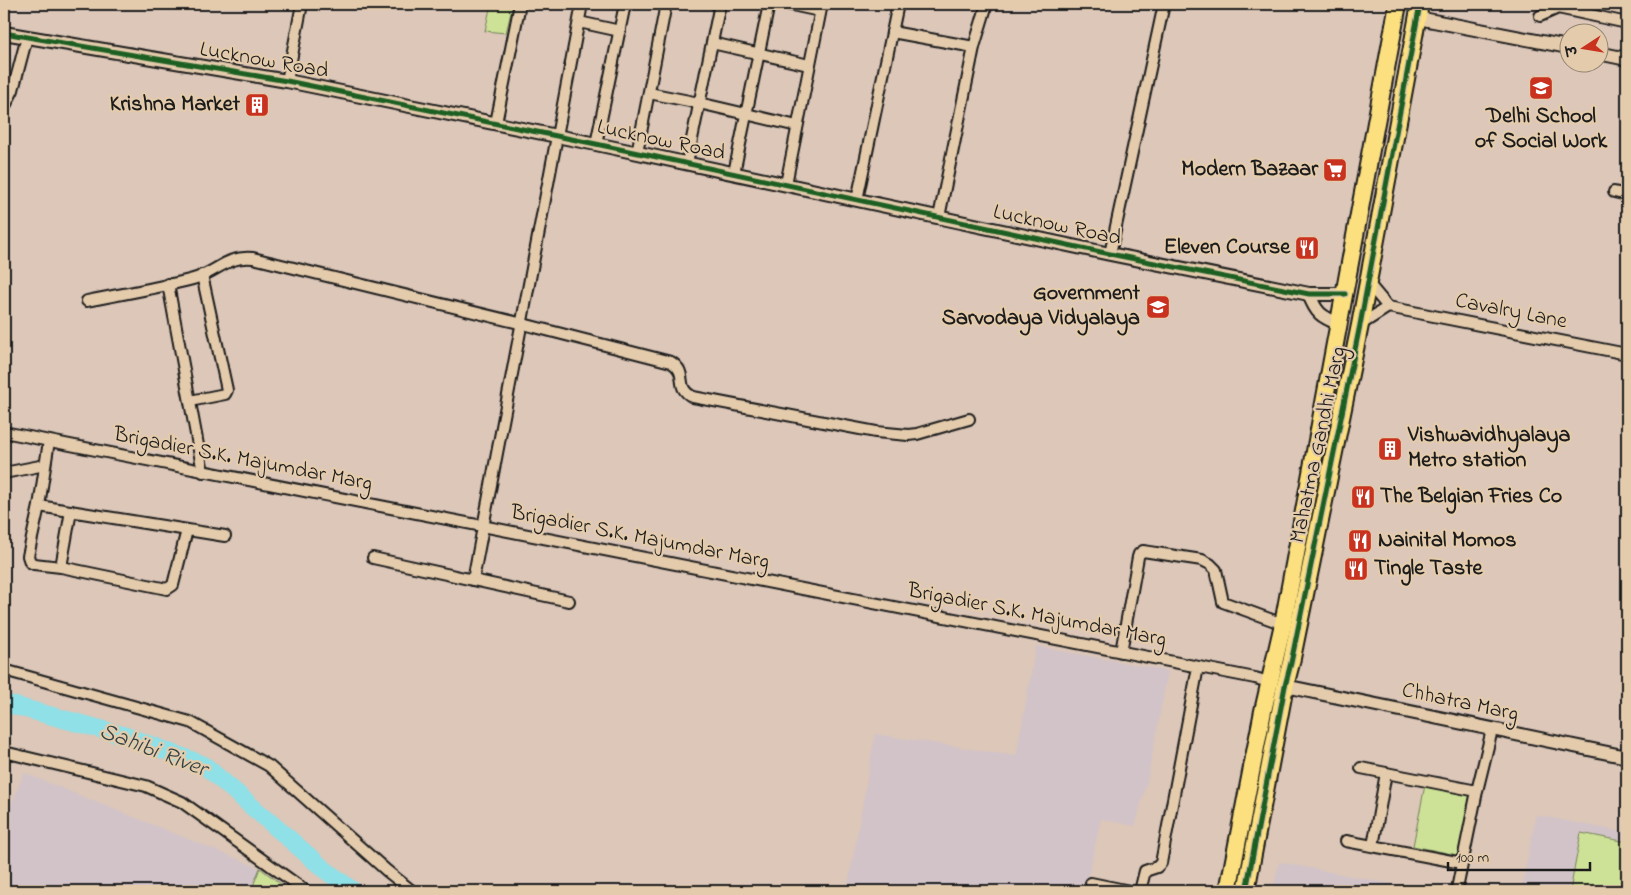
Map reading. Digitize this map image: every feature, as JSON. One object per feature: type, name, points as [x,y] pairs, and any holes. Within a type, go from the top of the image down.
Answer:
[{"type":"main road","name":"Mahatma Gandhi Marg","points":[[1246,891],[1277,684],[1283,624],[1398,4]]},
{"type":"main road","name":"Mahatma Gandhi Marg","points":[[1228,891],[1277,684],[1291,663],[1360,325],[1419,11]]},
{"type":"main road","points":[[1310,482],[1327,486]]},
{"type":"street","points":[[287,81],[302,4]]},
{"type":"street","points":[[496,123],[520,4]]},
{"type":"street","points":[[474,580],[582,4]]},
{"type":"street","points":[[596,144],[625,4]]},
{"type":"street","points":[[638,153],[666,4]]},
{"type":"street","points":[[687,163],[720,4]]},
{"type":"street","points":[[734,173],[769,4]]},
{"type":"street","points":[[786,184],[821,7],[787,4]]},
{"type":"street","points":[[857,200],[898,4]]},
{"type":"street","points":[[939,217],[974,47],[987,4]]},
{"type":"street","points":[[1110,254],[1164,4]]},
{"type":"street","points":[[1540,16],[1558,8],[1566,7],[1627,24]]},
{"type":"street","points":[[1419,11],[1558,45]]},
{"type":"street","points":[[579,22],[620,31]]},
{"type":"street","points":[[892,32],[974,47]]},
{"type":"street","name":"Lucknow Road","points":[[4,33],[287,81],[687,163],[1110,254],[1309,294],[1345,294]]},
{"type":"street","points":[[4,108],[13,90],[27,37]]},
{"type":"street","points":[[712,43],[809,65]]},
{"type":"street","points":[[1608,55],[1627,59]]},
{"type":"street","points":[[649,93],[797,126]]},
{"type":"street","points":[[1614,192],[1627,196]]},
{"type":"street","points":[[87,302],[194,279],[233,259],[242,257],[253,258],[671,362],[681,372],[682,389],[686,394],[693,397],[876,432],[908,435],[969,419]]},
{"type":"street","points":[[190,401],[225,394],[227,390],[202,275]]},
{"type":"street","points":[[1360,325],[1388,307],[1368,283]]},
{"type":"street","points":[[168,284],[203,472]]},
{"type":"street","points":[[1309,294],[1314,308],[1324,318],[1340,324]]},
{"type":"street","name":"Cavalry Lane","points":[[1388,307],[1627,354]]},
{"type":"street","name":"Brigadier S.K. Majumdar Marg","points":[[4,432],[1277,684]]},
{"type":"street","points":[[49,441],[39,506],[28,556],[30,562],[171,588],[187,530]]},
{"type":"street","points":[[4,473],[45,466]]},
{"type":"street","points":[[39,506],[225,536]]},
{"type":"street","points":[[61,567],[71,511]]},
{"type":"street","points":[[1121,652],[1138,557],[1143,552],[1207,562],[1216,570],[1223,602],[1283,624]]},
{"type":"street","points":[[373,558],[569,601]]},
{"type":"street","points":[[1140,891],[1145,871],[1157,867],[1161,863],[1198,667]]},
{"type":"street","points":[[4,670],[190,722],[270,766],[387,871],[412,891]]},
{"type":"street","name":"Chhatra Marg","points":[[1277,684],[1627,757]]},
{"type":"street","points":[[1457,889],[1477,791],[1492,730]]},
{"type":"street","points":[[4,752],[146,786],[182,802],[306,891]]},
{"type":"street","points":[[1360,768],[1477,791]]},
{"type":"street","points":[[1373,846],[1386,773]]},
{"type":"street","points":[[1346,841],[1462,863]]},
{"type":"street","points":[[1091,883],[1130,891]]},
{"type":"shaded area","points":[[1036,646],[1168,671],[1147,782],[1135,826],[1101,819],[1085,891],[847,891],[875,734],[1016,756]]},
{"type":"shaded area","points":[[24,773],[260,868],[251,891],[4,891],[4,823]]},
{"type":"shaded area","points":[[1536,815],[1627,833],[1627,891],[1521,891]]},
{"type":"shaded area","points":[[1279,862],[1427,891],[1273,891]]},
{"type":"green space","points":[[491,4],[513,4],[506,33],[485,31]]},
{"type":"green space","points":[[1425,785],[1470,794],[1471,799],[1460,852],[1457,855],[1413,846]]},
{"type":"green space","points":[[1581,833],[1627,842],[1627,891],[1570,891]]},
{"type":"green space","points":[[260,868],[290,891],[251,891]]},
{"type":"waterway","name":"Sahibi River","points":[[4,703],[126,736],[204,765],[324,869],[353,891]]},
{"type":"cycle path","points":[[1246,891],[1285,686],[1360,325],[1420,4]]},
{"type":"cycle path","points":[[4,33],[287,81],[596,144],[1110,254],[1309,294],[1345,294]]},
{"type":"place","name":"Delhi School of Social Work","points":[[1541,88]]},
{"type":"place","name":"Krishna Market","points":[[257,105]]},
{"type":"place","name":"Modern Bazaar","points":[[1335,170]]},
{"type":"place","name":"Eleven Course","points":[[1307,248]]},
{"type":"place","name":"Government Sarvodaya Vidyalaya","points":[[1158,307]]},
{"type":"place","name":"Vishwavidhyalaya Metro station","points":[[1390,449]]},
{"type":"place","name":"The Belgian Fries Co","points":[[1363,497]]},
{"type":"place","name":"Nainital Momos","points":[[1360,541]]},
{"type":"place","name":"Tingle Taste","points":[[1356,569]]}]
